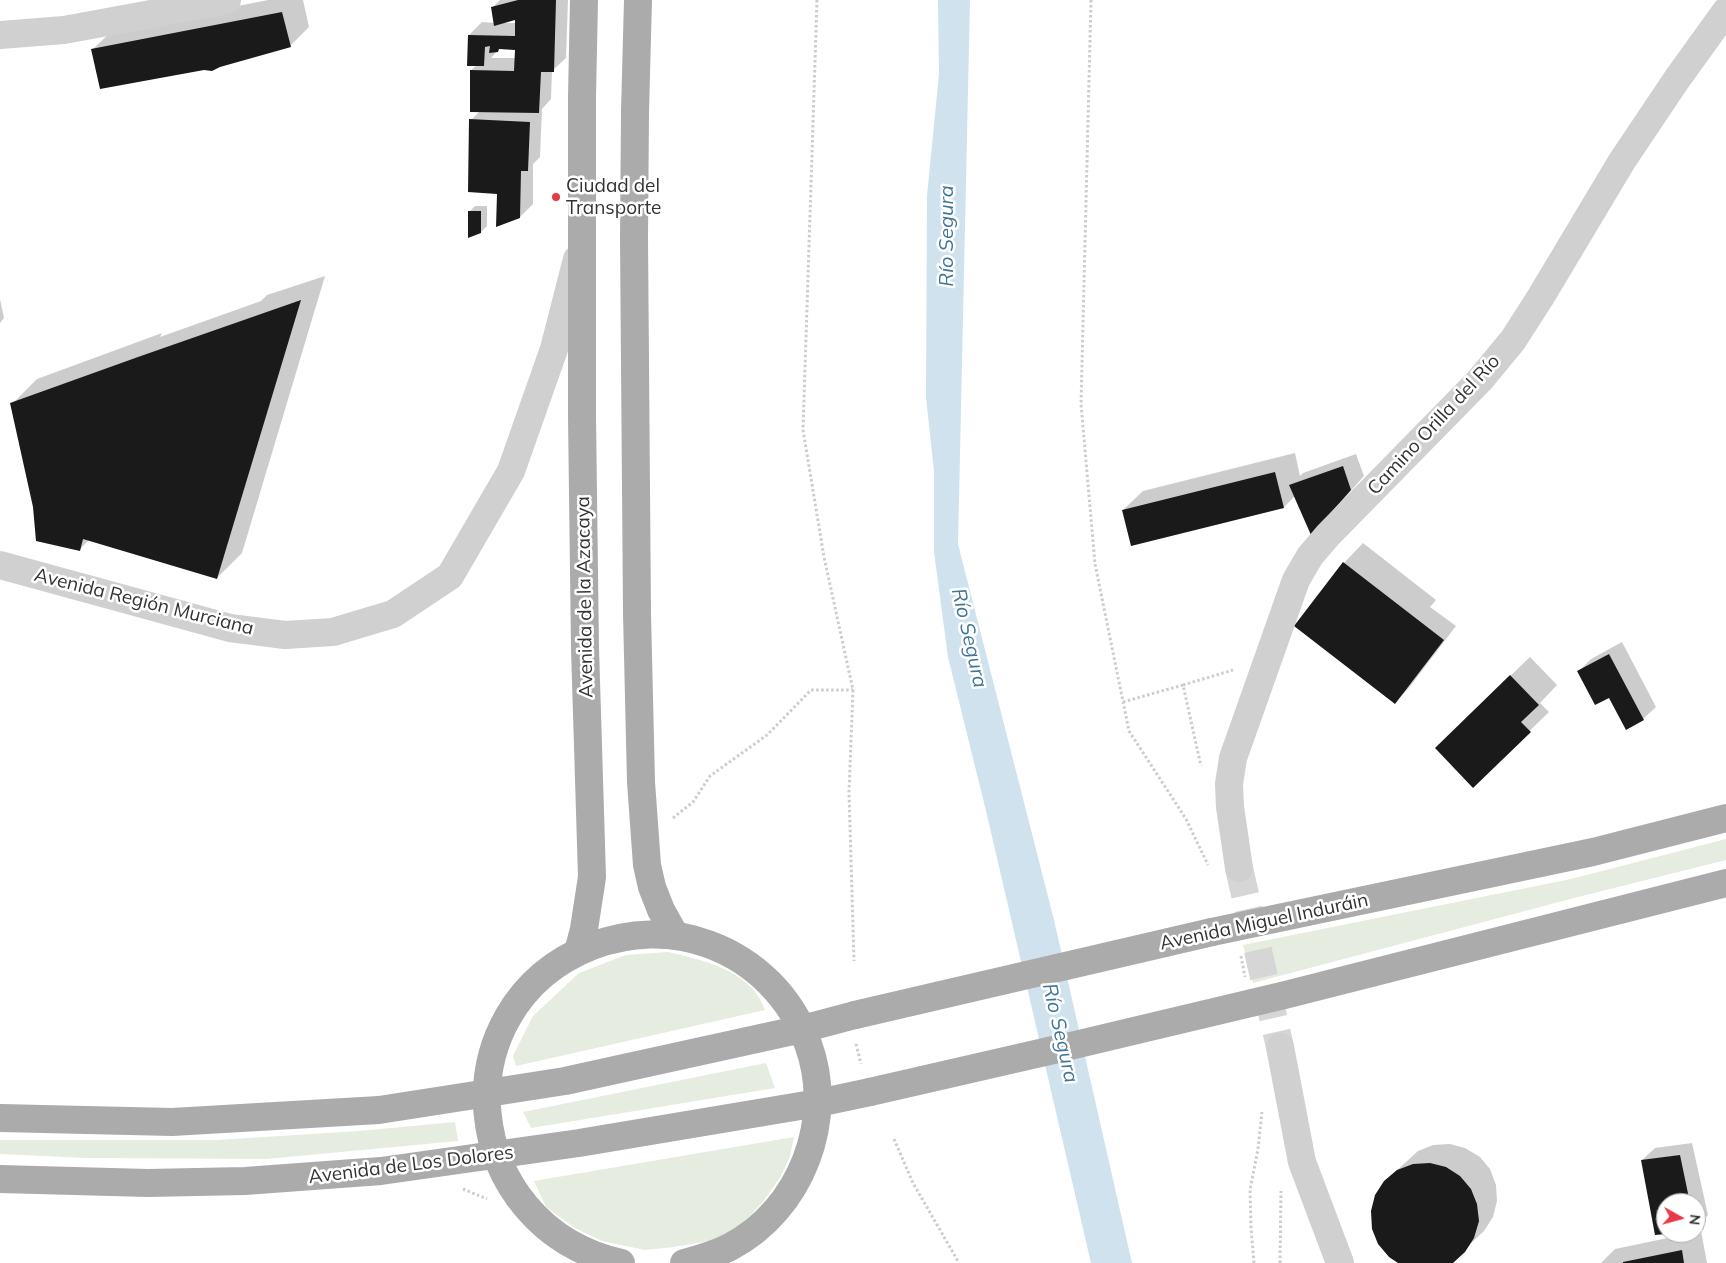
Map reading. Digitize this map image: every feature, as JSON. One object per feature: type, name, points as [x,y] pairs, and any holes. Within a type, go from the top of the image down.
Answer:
[{"type":"main road","name":"Avenida Región Murciana","points":[[582,240],[584,0]]},
{"type":"main road","points":[[638,0],[634,238],[637,613],[644,830],[647,865],[652,887],[661,910],[675,935]]},
{"type":"main road","name":"Avenida de la Azacaya","points":[[578,952],[584,930],[592,877],[585,648],[582,240]]},
{"type":"main road","name":"Avenida Miguel Induráin","points":[[802,1029],[1212,932],[1593,852],[1726,818]]},
{"type":"main road","points":[[818,1103],[1228,1009],[1726,884]]},
{"type":"main road","points":[[621,1263],[602,1259],[577,1248],[554,1234],[533,1216],[516,1195],[496,1155],[487,1115],[487,1094],[493,1054],[503,1028],[516,1005],[534,984],[547,972],[578,952],[608,940],[641,934],[675,935],[699,940],[722,949],[764,977],[794,1012],[811,1053],[816,1078],[818,1103],[811,1148],[799,1178],[781,1205],[730,1255],[708,1257],[684,1263]]},
{"type":"main road","points":[[0,1118],[172,1122],[379,1110],[565,1081],[802,1029]]},
{"type":"main road","name":"Avenida de Los Dolores","points":[[0,1179],[148,1183],[245,1181],[381,1171],[579,1143],[818,1103]]},
{"type":"street","points":[[0,35],[64,30],[227,0]]},
{"type":"street","name":"Camino Orilla del Río","points":[[1239,868],[1230,807],[1229,784],[1234,758],[1296,580],[1310,556],[1328,535],[1480,380],[1513,340],[1622,161],[1677,79],[1726,11]]},
{"type":"street","name":"Avenida Región Murciana","points":[[0,565],[230,628],[285,635],[333,632],[394,614],[450,576],[511,471],[554,349],[582,240]]},
{"type":"street","points":[[1280,1047],[1302,1162],[1340,1263]]},
{"type":"path","points":[[817,0],[803,430],[824,557],[853,690],[849,792],[854,961]]},
{"type":"path","points":[[1091,0],[1081,404],[1095,564],[1129,731],[1186,819],[1212,872]]},
{"type":"path","points":[[1123,702],[1225,672],[1266,663]]},
{"type":"path","points":[[1183,685],[1187,701]]},
{"type":"path","points":[[670,824],[673,818],[693,802],[710,776],[767,735],[811,690],[853,690]]},
{"type":"path","points":[[1254,1263],[1250,1190],[1258,1148],[1262,1107]]},
{"type":"path","points":[[894,1139],[913,1183],[959,1263]]},
{"type":"shaded area","points":[[1726,839],[1726,860],[1253,983],[1243,945],[1571,879]]},
{"type":"shaded area","points":[[668,952],[718,966],[741,978],[759,998],[765,1010],[516,1066],[513,1056],[533,1016],[579,973],[626,955]]},
{"type":"shaded area","points":[[766,1063],[775,1088],[531,1128],[523,1112]]},
{"type":"shaded area","points":[[455,1122],[458,1141],[266,1159],[87,1158],[0,1154],[0,1140],[217,1140],[359,1131]]},
{"type":"shaded area","points":[[794,1137],[790,1156],[781,1176],[763,1202],[739,1227],[715,1240],[674,1247],[645,1250],[602,1241],[575,1228],[546,1207],[534,1181]]},
{"type":"water","name":"Río Segura","points":[[938,0],[970,0],[958,544],[1054,920],[1132,1263],[1091,1263],[987,815],[948,657],[934,552],[934,471],[926,397],[927,196],[939,74]]},
{"type":"building","points":[[518,0],[556,0],[554,72],[541,72],[539,113],[470,112],[470,70],[514,71],[515,50],[499,49],[498,52],[489,53],[490,46],[485,47],[484,66],[467,66],[468,35],[515,36],[515,20],[494,26],[491,7]]},
{"type":"building","points":[[282,12],[291,47],[220,67],[212,71],[204,70],[100,89],[91,49]]},
{"type":"building","points":[[469,119],[530,122],[528,171],[521,171],[520,218],[496,227],[497,194],[468,192]]},
{"type":"building","points":[[468,211],[481,211],[481,233],[468,238]]},
{"type":"building","points":[[301,300],[217,579],[83,539],[80,551],[36,541],[33,507],[10,403]]},
{"type":"building","points":[[1343,466],[1351,490],[1311,535],[1289,485]]},
{"type":"building","points":[[1275,472],[1284,508],[1131,546],[1122,510]]},
{"type":"building","points":[[1343,562],[1444,640],[1395,704],[1294,626]]},
{"type":"building","points":[[1609,654],[1644,720],[1626,730],[1609,698],[1595,705],[1577,671]]},
{"type":"building","points":[[1510,675],[1539,705],[1521,722],[1531,732],[1473,788],[1435,748]]},
{"type":"building","points":[[1680,1155],[1688,1193],[1656,1193],[1656,1235],[1655,1235],[1641,1160]]},
{"type":"building","points":[[1430,1163],[1446,1167],[1460,1176],[1471,1189],[1477,1204],[1479,1221],[1474,1238],[1465,1252],[1453,1263],[1398,1263],[1389,1257],[1378,1244],[1372,1229],[1371,1211],[1375,1195],[1384,1181],[1397,1170],[1413,1164]]},
{"type":"building","points":[[1682,1250],[1684,1263],[1623,1263],[1623,1262]]},
{"type":"tunnel","points":[[1239,868],[1280,1047]]},
{"type":"place","name":"Ciudad del Transporte","points":[[556,197]]}]
